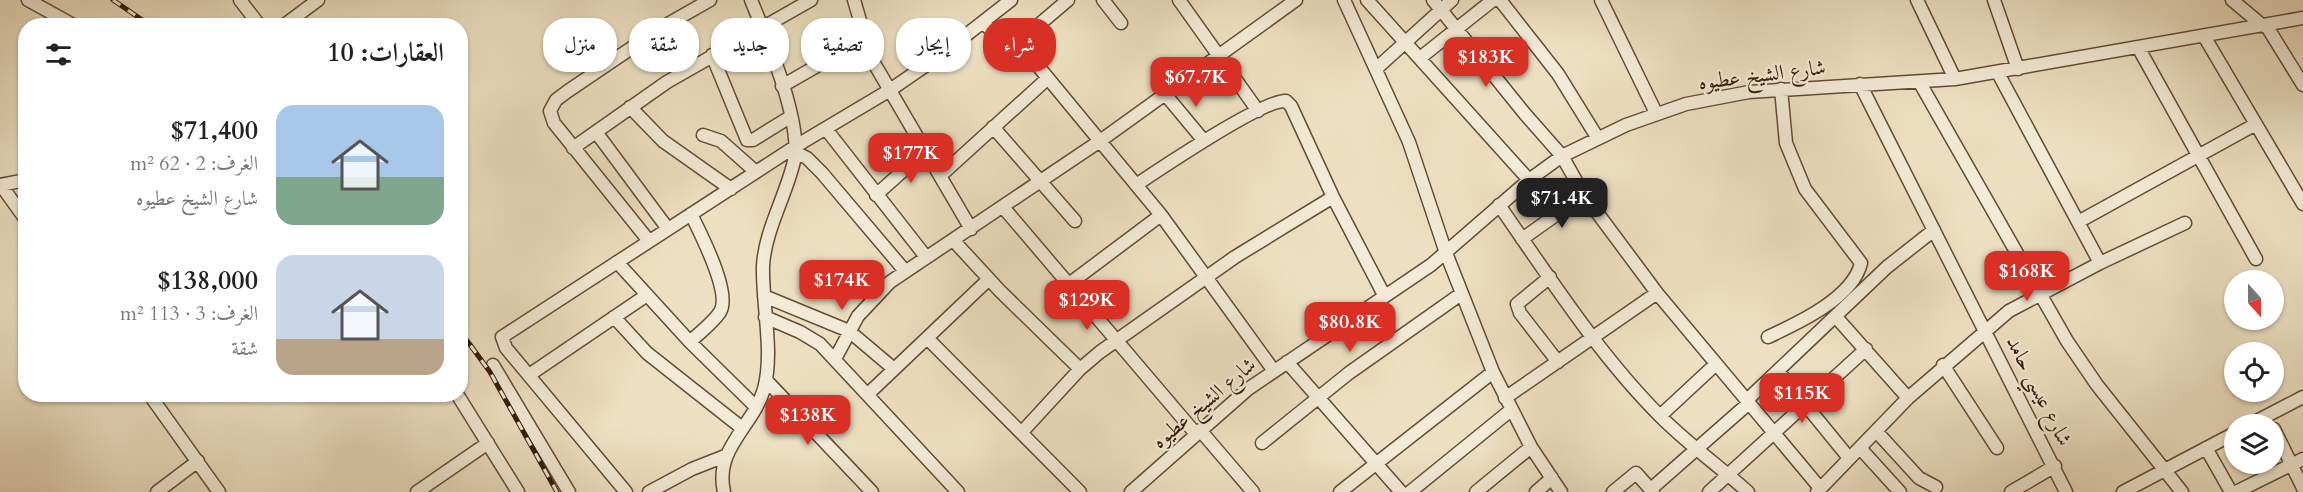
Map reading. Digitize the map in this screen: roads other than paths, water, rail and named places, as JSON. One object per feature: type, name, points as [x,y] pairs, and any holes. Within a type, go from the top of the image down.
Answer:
[{"type":"street","points":[[28,0],[61,18]]},
{"type":"street","points":[[240,0],[249,6]]},
{"type":"street","points":[[294,18],[318,0]]},
{"type":"street","points":[[649,242],[573,148],[550,117],[550,111],[556,100],[653,33],[710,0]]},
{"type":"street","points":[[751,0],[758,18]]},
{"type":"street","points":[[780,18],[811,0]]},
{"type":"street","points":[[854,0],[859,18]]},
{"type":"street","points":[[988,18],[1011,0]]},
{"type":"street","points":[[1047,18],[1068,0]]},
{"type":"street","points":[[1103,0],[1121,23]]},
{"type":"street","points":[[1179,0],[1258,111]]},
{"type":"street","points":[[835,359],[849,331],[876,295],[904,271],[1100,141],[1296,0]]},
{"type":"street","points":[[1344,0],[1409,142],[1446,253],[1493,372],[1531,447],[1561,492]]},
{"type":"street","points":[[1367,0],[1529,180]]},
{"type":"street","points":[[1377,68],[1437,5],[1452,0]]},
{"type":"street","points":[[1420,58],[1493,0]]},
{"type":"street","points":[[1500,0],[1553,66],[1597,138]]},
{"type":"street","points":[[1601,0],[1656,113]]},
{"type":"street","points":[[1917,0],[1955,79]]},
{"type":"street","points":[[1994,0],[2018,69]]},
{"type":"street","points":[[2232,0],[2265,25],[2303,85]]},
{"type":"street","points":[[1437,5],[1562,156],[1584,195],[1657,293],[1819,490],[1943,365],[2009,311],[2100,263],[2185,223]]},
{"type":"street","name":"شارع الشيخ عطيوه","points":[[1135,491],[1198,432],[1274,371],[1446,253],[1498,205],[1562,156],[1597,138],[1656,113],[1717,97],[1781,89],[1920,83],[1998,73],[2303,18]]},
{"type":"street","points":[[626,492],[503,344],[502,337],[756,172],[890,90],[983,22]]},
{"type":"street","points":[[2204,36],[2302,200]]},
{"type":"street","points":[[2138,47],[2256,259]]},
{"type":"street","points":[[573,148],[630,107],[711,56]]},
{"type":"street","points":[[719,72],[747,140],[753,140],[790,117]]},
{"type":"street","points":[[724,492],[721,476],[725,456],[756,407],[766,380],[763,267],[766,246],[796,149],[777,72]]},
{"type":"street","points":[[782,86],[806,72]]},
{"type":"street","points":[[879,72],[970,229]]},
{"type":"street","points":[[1043,72],[1161,215],[1274,371]]},
{"type":"street","points":[[1998,73],[2100,263]]},
{"type":"street","points":[[940,176],[1048,78]]},
{"type":"street","points":[[1920,83],[2040,294],[2097,385],[2182,492]]},
{"type":"street","name":"شارع عيسي حامد","points":[[1860,84],[2055,466],[2066,492]]},
{"type":"street","points":[[1768,337],[1816,314],[1859,271],[1862,263],[1804,189],[1786,142],[1781,89]]},
{"type":"street","points":[[1165,94],[1204,141]]},
{"type":"street","points":[[1136,185],[1204,141],[1282,100],[1288,103],[1384,296]]},
{"type":"street","points":[[630,107],[663,141],[730,189]]},
{"type":"street","points":[[2078,222],[2256,124]]},
{"type":"street","points":[[993,128],[1042,180],[1075,221]]},
{"type":"street","points":[[826,129],[926,257]]},
{"type":"street","points":[[596,132],[668,229]]},
{"type":"street","points":[[703,135],[721,141],[756,172]]},
{"type":"street","points":[[796,149],[822,172],[904,271]]},
{"type":"street","points":[[876,195],[925,151]]},
{"type":"street","points":[[18,183],[2,189],[18,210]]},
{"type":"street","points":[[1522,239],[1584,195]]},
{"type":"street","points":[[1022,432],[1080,369],[1115,342],[1206,277],[1333,197]]},
{"type":"street","points":[[1498,205],[1594,338],[1660,416],[1748,492]]},
{"type":"street","points":[[1003,207],[1115,342],[1252,492]]},
{"type":"street","points":[[690,342],[720,312],[722,302],[717,273],[691,214]]},
{"type":"street","points":[[1069,284],[1161,215]]},
{"type":"street","points":[[1613,492],[1634,473],[1640,475],[1652,491],[1698,450],[1887,267],[1934,230]]},
{"type":"street","points":[[953,240],[988,279],[1080,369]]},
{"type":"street","points":[[616,262],[690,342],[756,407]]},
{"type":"street","points":[[1550,277],[1516,304],[1520,313],[1558,362]]},
{"type":"street","points":[[868,394],[988,279]]},
{"type":"street","points":[[1505,398],[1657,293]]},
{"type":"street","points":[[1262,443],[1318,397],[1461,294]]},
{"type":"street","points":[[529,375],[647,296]]},
{"type":"street","points":[[764,296],[849,331],[894,369]]},
{"type":"street","points":[[614,317],[655,359],[742,428]]},
{"type":"street","points":[[765,317],[811,338],[835,359],[958,492]]},
{"type":"street","points":[[1836,317],[1908,398]]},
{"type":"street","points":[[927,338],[1080,492]]},
{"type":"street","points":[[1709,492],[1866,349]]},
{"type":"street","points":[[1287,362],[1401,492]]},
{"type":"street","points":[[1660,416],[1716,364]]},
{"type":"street","points":[[494,365],[569,492]]},
{"type":"street","points":[[1943,365],[1997,448]]},
{"type":"street","points":[[1778,371],[1849,458]]},
{"type":"street","points":[[1340,492],[1493,372]]},
{"type":"street","points":[[766,380],[872,492]]},
{"type":"street","points":[[2279,414],[2303,397]]},
{"type":"street","points":[[155,402],[219,492]]},
{"type":"street","points":[[462,402],[518,492]]},
{"type":"street","points":[[1410,492],[1512,410]]},
{"type":"street","points":[[1876,430],[1912,472],[1936,487]]},
{"type":"street","points":[[2123,492],[2224,439]]},
{"type":"street","points":[[417,492],[488,443]]},
{"type":"street","points":[[2284,443],[2297,462],[2302,490]]},
{"type":"street","points":[[1476,492],[1531,447]]},
{"type":"street","points":[[1860,448],[1900,492]]},
{"type":"street","points":[[2206,448],[2233,492],[2297,462]]},
{"type":"street","points":[[649,492],[692,469],[725,456]]},
{"type":"street","points":[[157,492],[198,461]]},
{"type":"street","points":[[2011,492],[2055,466]]},
{"type":"street","points":[[1536,492],[1552,478]]},
{"type":"railway","points":[[113,0],[139,18]]},
{"type":"railway","points":[[468,342],[490,372],[557,492]]}]
